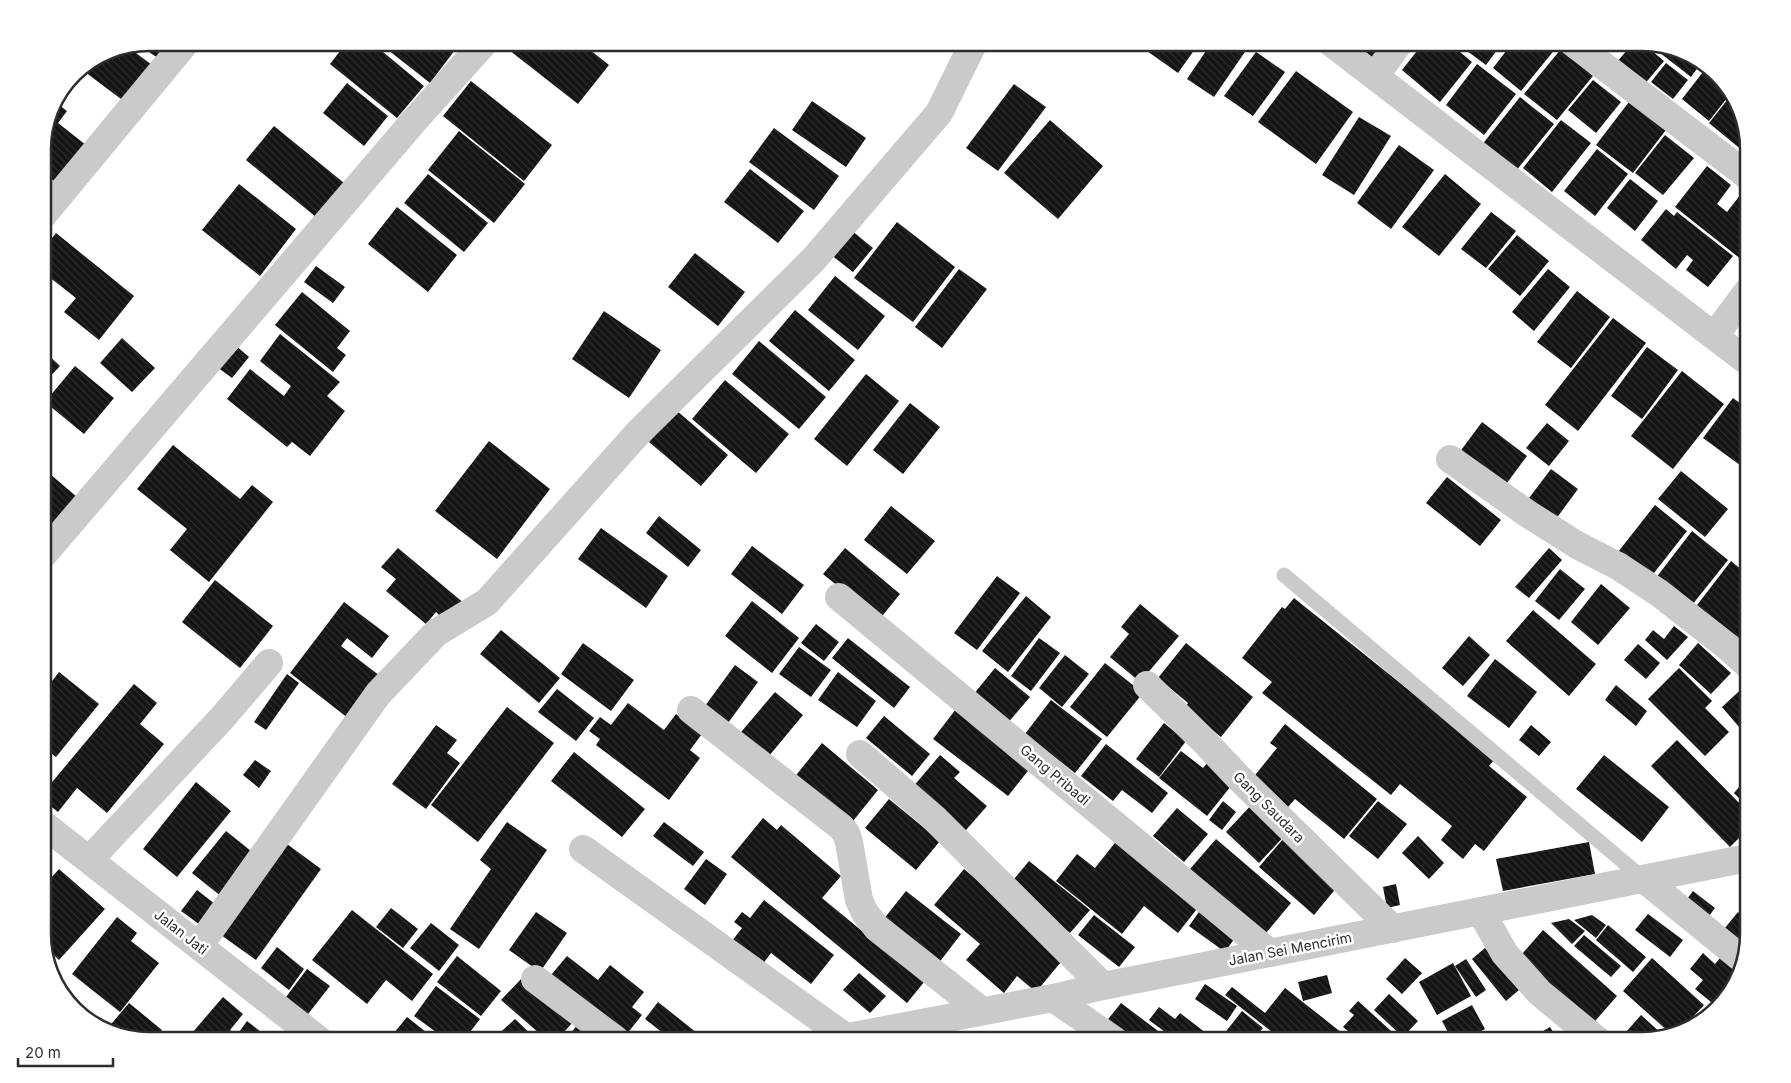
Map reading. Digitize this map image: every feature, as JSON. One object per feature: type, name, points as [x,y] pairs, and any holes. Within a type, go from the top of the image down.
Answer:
[{"type":"street","points":[[51,205],[179,51]]},
{"type":"street","points":[[51,546],[412,122],[477,51]]},
{"type":"street","points":[[200,946],[378,694],[436,633],[487,602],[638,433],[813,260],[939,113],[970,51]]},
{"type":"street","points":[[1342,51],[1740,355]]},
{"type":"street","points":[[1374,76],[1393,51]]},
{"type":"street","points":[[1584,51],[1740,170]]},
{"type":"street","points":[[1715,335],[1740,302]]},
{"type":"street","points":[[1450,459],[1576,545],[1618,566],[1659,593],[1740,658]]},
{"type":"street","name":"Gang Pribadi","points":[[840,597],[1270,953]]},
{"type":"street","points":[[90,859],[223,717],[269,662]]},
{"type":"street","name":"Gang Saudara","points":[[1147,684],[1239,778],[1393,929]]},
{"type":"street","points":[[691,710],[841,827],[846,833],[849,842],[858,900],[865,913],[877,928],[982,1011]]},
{"type":"street","points":[[860,754],[934,818],[1103,986]]},
{"type":"street","name":"Jalan Jati","points":[[51,830],[309,1032]]},
{"type":"street","points":[[583,849],[830,1032]]},
{"type":"street","name":"Jalan Sei Mencirim","points":[[875,1032],[1740,860]]},
{"type":"street","points":[[1645,880],[1737,955]]},
{"type":"street","points":[[1481,912],[1505,954],[1540,993],[1587,1032]]},
{"type":"street","points":[[535,978],[606,1032]]},
{"type":"street","points":[[1052,998],[1102,1032]]},
{"type":"lane","points":[[1284,575],[1645,880]]},
{"type":"building","points":[[147,51],[163,51],[158,58]]},
{"type":"building","points":[[340,51],[382,51],[424,86],[397,118],[330,64]]},
{"type":"building","points":[[389,51],[454,51],[430,83]]},
{"type":"building","points":[[510,51],[591,51],[609,65],[578,104]]},
{"type":"building","points":[[1147,51],[1194,51],[1178,73]]},
{"type":"building","points":[[1206,51],[1246,51],[1214,97],[1187,79]]},
{"type":"building","points":[[1363,51],[1376,51],[1371,58]]},
{"type":"building","points":[[1417,51],[1459,51],[1472,62],[1440,102],[1402,70]]},
{"type":"building","points":[[1467,51],[1496,51],[1486,65]]},
{"type":"building","points":[[1506,51],[1554,51],[1521,91],[1493,68]]},
{"type":"building","points":[[1559,51],[1563,51],[1593,76],[1557,120],[1524,94]]},
{"type":"building","points":[[1626,51],[1653,52],[1664,61],[1643,86],[1616,63]]},
{"type":"building","points":[[135,52],[152,65],[125,102],[88,74],[100,64]]},
{"type":"building","points":[[1256,52],[1285,72],[1253,116],[1224,96]]},
{"type":"building","points":[[1661,54],[1691,64],[1697,69],[1691,77]]},
{"type":"building","points":[[1666,63],[1688,80],[1673,99],[1651,82]]},
{"type":"building","points":[[1477,64],[1516,94],[1484,135],[1446,105]]},
{"type":"building","points":[[1296,71],[1353,112],[1316,164],[1258,122]]},
{"type":"building","points":[[1702,73],[1711,80],[1726,99],[1709,121],[1682,99]]},
{"type":"building","points":[[1593,80],[1621,102],[1596,133],[1568,110]]},
{"type":"building","points":[[471,81],[552,145],[524,181],[443,116]]},
{"type":"building","points":[[347,83],[388,116],[364,146],[323,113]]},
{"type":"building","points":[[1014,84],[1046,107],[998,171],[966,148]]},
{"type":"building","points":[[1520,97],[1554,124],[1515,172],[1481,146]]},
{"type":"building","points":[[1632,98],[1669,126],[1633,173],[1596,145]]},
{"type":"building","points":[[1727,100],[1735,118],[1740,149],[1709,123]]},
{"type":"building","points":[[812,101],[866,138],[846,167],[792,130]]},
{"type":"building","points":[[61,106],[67,111],[58,123],[86,145],[56,183],[51,179],[51,143],[56,118]]},
{"type":"building","points":[[1359,117],[1391,136],[1354,195],[1322,175]]},
{"type":"building","points":[[1050,120],[1103,166],[1058,219],[1004,173]]},
{"type":"building","points":[[1561,120],[1591,143],[1552,192],[1523,168]]},
{"type":"building","points":[[274,126],[344,183],[316,217],[246,160]]},
{"type":"building","points":[[774,128],[839,176],[814,210],[749,162]]},
{"type":"building","points":[[459,131],[525,184],[494,223],[428,170]]},
{"type":"building","points":[[1665,135],[1694,158],[1663,195],[1635,173]]},
{"type":"building","points":[[1399,145],[1434,170],[1391,229],[1357,203]]},
{"type":"building","points":[[1597,149],[1628,174],[1595,216],[1564,191]]},
{"type":"building","points":[[1707,166],[1731,185],[1717,204],[1727,212],[1740,195],[1740,258],[1675,207]]},
{"type":"building","points":[[750,169],[804,211],[778,243],[724,202]]},
{"type":"building","points":[[428,174],[488,223],[464,252],[404,203]]},
{"type":"building","points":[[1445,174],[1481,204],[1439,256],[1402,227]]},
{"type":"building","points":[[1630,179],[1658,201],[1635,231],[1607,208]]},
{"type":"building","points":[[239,184],[296,229],[260,276],[202,230]]},
{"type":"building","points":[[397,207],[457,255],[428,292],[368,244]]},
{"type":"building","points":[[1666,209],[1674,216],[1677,212],[1733,256],[1708,287],[1686,270],[1693,260],[1687,255],[1676,269],[1641,240]]},
{"type":"building","points":[[1491,212],[1516,231],[1486,268],[1461,249]]},
{"type":"building","points":[[897,222],[955,267],[913,322],[854,278]]},
{"type":"building","points":[[851,230],[873,248],[853,272],[831,255]]},
{"type":"building","points":[[56,233],[134,296],[99,340],[64,312],[76,298],[51,278],[51,240]]},
{"type":"building","points":[[1517,235],[1549,261],[1520,296],[1488,269]]},
{"type":"building","points":[[695,253],[745,292],[718,326],[668,287]]},
{"type":"building","points":[[316,266],[345,287],[333,303],[304,282]]},
{"type":"building","points":[[959,269],[987,289],[942,348],[915,327]]},
{"type":"building","points":[[1548,269],[1570,287],[1534,331],[1512,312]]},
{"type":"building","points":[[835,276],[885,316],[858,350],[808,310]]},
{"type":"building","points":[[1577,291],[1610,317],[1571,368],[1537,342]]},
{"type":"building","points":[[302,292],[350,331],[337,348],[346,355],[333,372],[275,325]]},
{"type":"building","points":[[795,310],[855,360],[829,391],[769,341]]},
{"type":"building","points":[[604,311],[661,350],[629,398],[572,359]]},
{"type":"building","points":[[1613,318],[1646,343],[1578,431],[1545,405]]},
{"type":"building","points":[[280,334],[340,382],[327,396],[345,411],[310,456],[292,442],[287,447],[227,399],[250,369],[284,396],[291,386],[260,361]]},
{"type":"building","points":[[122,338],[155,368],[132,392],[100,363]]},
{"type":"building","points":[[759,341],[826,397],[799,429],[732,374]]},
{"type":"building","points":[[235,345],[249,357],[232,378],[217,367]]},
{"type":"building","points":[[1647,347],[1678,370],[1642,419],[1611,396]]},
{"type":"building","points":[[51,358],[60,366],[51,376]]},
{"type":"building","points":[[75,366],[114,398],[84,434],[51,407],[51,395]]},
{"type":"building","points":[[1682,371],[1724,404],[1673,469],[1631,436]]},
{"type":"building","points":[[866,374],[899,401],[847,466],[814,439]]},
{"type":"building","points":[[725,380],[789,434],[756,473],[692,419]]},
{"type":"building","points":[[1733,398],[1740,403],[1740,465],[1703,438]]},
{"type":"building","points":[[910,403],[940,427],[903,474],[873,450]]},
{"type":"building","points":[[676,410],[728,455],[701,486],[649,442]]},
{"type":"building","points":[[1482,422],[1527,456],[1501,491],[1456,457]]},
{"type":"building","points":[[1547,423],[1569,441],[1549,466],[1526,448]]},
{"type":"building","points":[[489,441],[550,489],[497,559],[435,511]]},
{"type":"building","points":[[173,445],[240,499],[252,485],[273,502],[209,582],[170,550],[187,529],[137,489]]},
{"type":"building","points":[[1551,469],[1578,489],[1553,523],[1526,502]]},
{"type":"building","points":[[1681,471],[1728,509],[1705,537],[1658,499]]},
{"type":"building","points":[[51,475],[77,497],[53,525],[51,523]]},
{"type":"building","points":[[1447,477],[1501,520],[1480,546],[1426,503]]},
{"type":"building","points":[[1655,505],[1687,531],[1650,578],[1618,552]]},
{"type":"building","points":[[891,506],[935,541],[907,574],[864,540]]},
{"type":"building","points":[[659,516],[701,550],[688,567],[646,533]]},
{"type":"building","points":[[601,528],[668,576],[646,608],[578,559]]},
{"type":"building","points":[[1692,531],[1728,560],[1688,610],[1652,583]]},
{"type":"building","points":[[752,546],[804,585],[782,614],[731,574]]},
{"type":"building","points":[[398,548],[465,604],[448,623],[436,612],[426,624],[386,591],[396,579],[381,567]]},
{"type":"building","points":[[845,548],[900,594],[879,620],[823,574]]},
{"type":"building","points":[[1549,548],[1562,560],[1529,598],[1515,587]]},
{"type":"building","points":[[1731,561],[1740,568],[1740,646],[1694,609]]},
{"type":"building","points":[[1560,569],[1585,589],[1559,620],[1535,601]]},
{"type":"building","points":[[997,576],[1020,593],[977,650],[954,633]]},
{"type":"building","points":[[215,580],[273,626],[240,668],[182,622]]},
{"type":"building","points":[[1601,584],[1630,608],[1598,645],[1571,622]]},
{"type":"building","points":[[1026,596],[1051,617],[1008,672],[982,651]]},
{"type":"building","points":[[1294,598],[1495,759],[1489,766],[1527,797],[1484,851],[1475,844],[1463,859],[1441,840],[1452,826],[1400,784],[1391,795],[1262,693],[1272,682],[1242,658],[1282,607],[1285,609]]},
{"type":"building","points":[[752,601],[799,638],[772,673],[725,636]]},
{"type":"building","points":[[344,602],[389,636],[372,658],[347,638],[341,646],[380,676],[348,718],[290,673]]},
{"type":"building","points":[[1140,604],[1179,636],[1140,682],[1110,657],[1129,634],[1121,627]]},
{"type":"building","points":[[1533,610],[1596,664],[1569,696],[1506,641]]},
{"type":"building","points":[[816,624],[839,642],[824,661],[801,643]]},
{"type":"building","points":[[1674,626],[1688,637],[1667,660],[1645,640],[1653,630],[1664,639]]},
{"type":"building","points":[[501,630],[560,678],[539,703],[480,654]]},
{"type":"building","points":[[1469,636],[1490,655],[1463,686],[1442,668]]},
{"type":"building","points":[[848,638],[910,687],[894,708],[832,658]]},
{"type":"building","points":[[1039,638],[1060,653],[1031,691],[1011,676]]},
{"type":"building","points":[[583,643],[634,680],[611,711],[561,674]]},
{"type":"building","points":[[1186,643],[1253,697],[1221,737],[1185,708],[1188,703],[1158,678]]},
{"type":"building","points":[[1698,643],[1731,673],[1711,694],[1679,665]]},
{"type":"building","points":[[1638,644],[1660,663],[1646,679],[1624,660]]},
{"type":"building","points":[[799,647],[831,670],[811,697],[779,674]]},
{"type":"building","points":[[1065,655],[1089,674],[1062,707],[1039,688]]},
{"type":"building","points":[[1495,659],[1537,692],[1509,728],[1467,696]]},
{"type":"building","points":[[1105,663],[1143,693],[1107,737],[1070,707]]},
{"type":"building","points":[[735,665],[758,682],[728,723],[705,706]]},
{"type":"building","points":[[995,668],[1030,697],[1007,724],[973,695]]},
{"type":"building","points":[[1679,668],[1712,701],[1705,708],[1729,732],[1705,756],[1648,699]]},
{"type":"building","points":[[59,672],[99,704],[56,757],[51,753],[51,682]]},
{"type":"building","points":[[838,672],[876,701],[857,727],[818,700]]},
{"type":"building","points":[[287,674],[299,683],[266,730],[254,722]]},
{"type":"building","points":[[134,684],[157,703],[140,724],[164,744],[107,813],[77,788],[58,812],[51,806],[51,783]]},
{"type":"building","points":[[1616,685],[1647,711],[1636,726],[1605,700]]},
{"type":"building","points":[[557,689],[594,718],[576,741],[538,712]]},
{"type":"building","points":[[1740,690],[1739,727],[1722,707]]},
{"type":"building","points":[[775,692],[803,715],[764,762],[736,738]]},
{"type":"building","points":[[1051,700],[1102,739],[1075,773],[1025,734]]},
{"type":"building","points":[[628,703],[664,730],[676,714],[702,734],[690,750],[700,758],[669,800],[596,745],[600,739],[589,731],[600,717],[611,725]]},
{"type":"building","points":[[507,707],[554,743],[478,842],[431,805]]},
{"type":"building","points":[[956,709],[1031,767],[1008,796],[933,739]]},
{"type":"building","points":[[884,716],[930,754],[912,776],[866,738]]},
{"type":"building","points":[[1164,723],[1186,741],[1159,777],[1136,759]]},
{"type":"building","points":[[1285,724],[1377,799],[1344,839],[1295,799],[1282,814],[1247,785],[1277,748],[1270,743]]},
{"type":"building","points":[[436,725],[457,740],[447,753],[460,763],[426,809],[392,784]]},
{"type":"building","points":[[1531,725],[1551,742],[1539,756],[1519,740]]},
{"type":"building","points":[[1677,740],[1740,804],[1740,837],[1730,847],[1651,766]]},
{"type":"building","points":[[822,743],[878,790],[849,826],[793,779]]},
{"type":"building","points":[[1106,744],[1168,793],[1152,813],[1122,790],[1113,801],[1081,776]]},
{"type":"building","points":[[1181,751],[1203,768],[1209,761],[1235,781],[1207,816],[1159,778]]},
{"type":"building","points":[[574,752],[645,809],[622,837],[551,781]]},
{"type":"building","points":[[940,755],[960,772],[954,778],[987,806],[959,838],[907,794]]},
{"type":"building","points":[[1604,755],[1669,807],[1642,842],[1576,789]]},
{"type":"building","points":[[255,760],[271,771],[259,788],[243,775]]},
{"type":"building","points":[[196,782],[231,811],[177,877],[143,849]]},
{"type":"building","points":[[1740,786],[1740,799],[1734,793]]},
{"type":"building","points":[[889,799],[940,841],[916,870],[865,828]]},
{"type":"building","points":[[1223,801],[1236,812],[1222,830],[1209,820]]},
{"type":"building","points":[[1255,801],[1288,832],[1259,863],[1226,832]]},
{"type":"building","points":[[1378,801],[1407,824],[1378,859],[1349,836]]},
{"type":"building","points":[[1177,808],[1208,834],[1184,862],[1153,836]]},
{"type":"building","points":[[763,818],[777,830],[781,825],[841,876],[822,898],[885,950],[929,976],[907,1003],[731,857]]},
{"type":"building","points":[[507,822],[547,850],[479,949],[450,929],[491,869],[480,860]]},
{"type":"building","points":[[664,822],[704,852],[693,866],[653,836]]},
{"type":"building","points":[[226,831],[256,855],[222,897],[192,873]]},
{"type":"building","points":[[1418,836],[1444,863],[1429,879],[1402,853]]},
{"type":"building","points":[[1118,839],[1200,905],[1178,933],[1144,906],[1122,934],[1056,881],[1077,854],[1095,868]]},
{"type":"building","points":[[1216,839],[1291,903],[1266,933],[1190,869]]},
{"type":"building","points":[[1283,839],[1342,881],[1314,915],[1259,867]]},
{"type":"building","points":[[1589,842],[1595,874],[1503,891],[1496,859]]},
{"type":"building","points":[[287,844],[321,869],[256,960],[221,935]]},
{"type":"building","points":[[706,859],[727,874],[705,905],[684,889]]},
{"type":"building","points":[[1029,861],[1090,910],[1070,933],[1010,884]]},
{"type":"building","points":[[59,869],[105,909],[59,960],[53,954],[51,940],[51,878]]},
{"type":"building","points":[[964,869],[1066,956],[1036,992],[1017,976],[1004,993],[966,960],[980,944],[934,905]]},
{"type":"building","points":[[1396,884],[1400,905],[1387,908],[1383,887]]},
{"type":"building","points":[[197,890],[219,907],[203,927],[181,911]]},
{"type":"building","points":[[906,891],[961,934],[935,968],[879,925]]},
{"type":"building","points":[[1693,891],[1715,908],[1703,924],[1681,907]]},
{"type":"building","points":[[764,900],[834,955],[811,984],[771,953],[762,965],[732,941],[742,928],[734,922],[742,912],[750,918]]},
{"type":"building","points":[[391,908],[418,929],[403,948],[376,927]]},
{"type":"building","points":[[1201,909],[1237,935],[1225,952],[1189,926]]},
{"type":"building","points":[[352,910],[433,974],[412,1001],[386,980],[367,1004],[312,960]]},
{"type":"building","points":[[536,912],[567,933],[540,972],[509,950]]},
{"type":"building","points":[[1738,912],[1740,914],[1738,949],[1720,934]]},
{"type":"building","points":[[1648,914],[1683,940],[1670,957],[1635,930]]},
{"type":"building","points":[[1094,915],[1135,947],[1119,967],[1078,935]]},
{"type":"building","points":[[1592,915],[1606,925],[1596,938],[1574,920]]},
{"type":"building","points":[[117,917],[137,933],[131,941],[159,963],[120,1012],[72,974]]},
{"type":"building","points":[[1569,919],[1585,931],[1572,944],[1551,923]]},
{"type":"building","points":[[431,923],[459,945],[439,971],[410,948]]},
{"type":"building","points":[[1608,925],[1646,957],[1633,972],[1596,940]]},
{"type":"building","points":[[1543,930],[1617,996],[1589,1028],[1515,962]]},
{"type":"building","points":[[1584,935],[1621,966],[1611,977],[1574,946]]},
{"type":"building","points":[[277,947],[304,969],[289,990],[261,968]]},
{"type":"building","points":[[1485,948],[1519,990],[1506,1001],[1472,959]]},
{"type":"building","points":[[1703,953],[1715,964],[1720,958],[1733,969],[1727,983],[1712,1002],[1695,989],[1703,980],[1690,969]]},
{"type":"building","points":[[457,956],[501,991],[481,1016],[437,982]]},
{"type":"building","points":[[567,956],[598,980],[610,965],[644,992],[632,1007],[642,1015],[628,1032],[612,1032],[546,981]]},
{"type":"building","points":[[1405,958],[1422,973],[1402,994],[1386,979]]},
{"type":"building","points":[[1652,958],[1704,1005],[1691,1019],[1665,1028],[1623,991]]},
{"type":"building","points":[[1466,959],[1486,990],[1476,997],[1455,966]]},
{"type":"building","points":[[1453,963],[1471,996],[1437,1015],[1419,982]]},
{"type":"building","points":[[307,969],[330,986],[305,1018],[283,1001]]},
{"type":"building","points":[[859,973],[886,996],[870,1013],[843,990]]},
{"type":"building","points":[[1327,975],[1332,993],[1303,1001],[1298,982]]},
{"type":"building","points":[[523,977],[573,1022],[564,1032],[538,1032],[501,1000]]},
{"type":"building","points":[[1205,984],[1237,1006],[1227,1021],[1195,999]]},
{"type":"building","points":[[436,986],[480,1019],[470,1032],[436,1032],[414,1016]]},
{"type":"building","points":[[1232,987],[1265,1013],[1285,988],[1341,1032],[1272,1032],[1225,995]]},
{"type":"building","points":[[1389,994],[1418,1021],[1408,1032],[1398,1032],[1374,1010]]},
{"type":"building","points":[[223,997],[243,1014],[230,1030],[232,1032],[193,1032]]},
{"type":"building","points":[[1358,1001],[1392,1032],[1349,1032],[1343,1027],[1354,1015],[1349,1011]]},
{"type":"building","points":[[658,1002],[696,1032],[662,1032],[645,1019]]},
{"type":"building","points":[[129,1003],[162,1030],[160,1032],[137,1031],[111,1024]]},
{"type":"building","points":[[1121,1003],[1159,1032],[1117,1032],[1105,1023]]},
{"type":"building","points":[[1472,1005],[1485,1029],[1479,1032],[1448,1032],[1442,1021]]},
{"type":"building","points":[[1159,1007],[1175,1019],[1180,1013],[1205,1032],[1165,1032],[1149,1020]]},
{"type":"building","points":[[1242,1011],[1263,1028],[1260,1032],[1226,1032]]},
{"type":"building","points":[[1641,1015],[1658,1030],[1642,1032],[1626,1032]]},
{"type":"building","points":[[407,1017],[427,1032],[395,1032]]},
{"type":"building","points":[[515,1019],[529,1032],[501,1032]]},
{"type":"building","points":[[247,1021],[261,1032],[239,1032]]},
{"type":"building","points":[[579,1023],[591,1032],[572,1032]]},
{"type":"building","points":[[1550,1027],[1553,1032],[1542,1032]]}]
